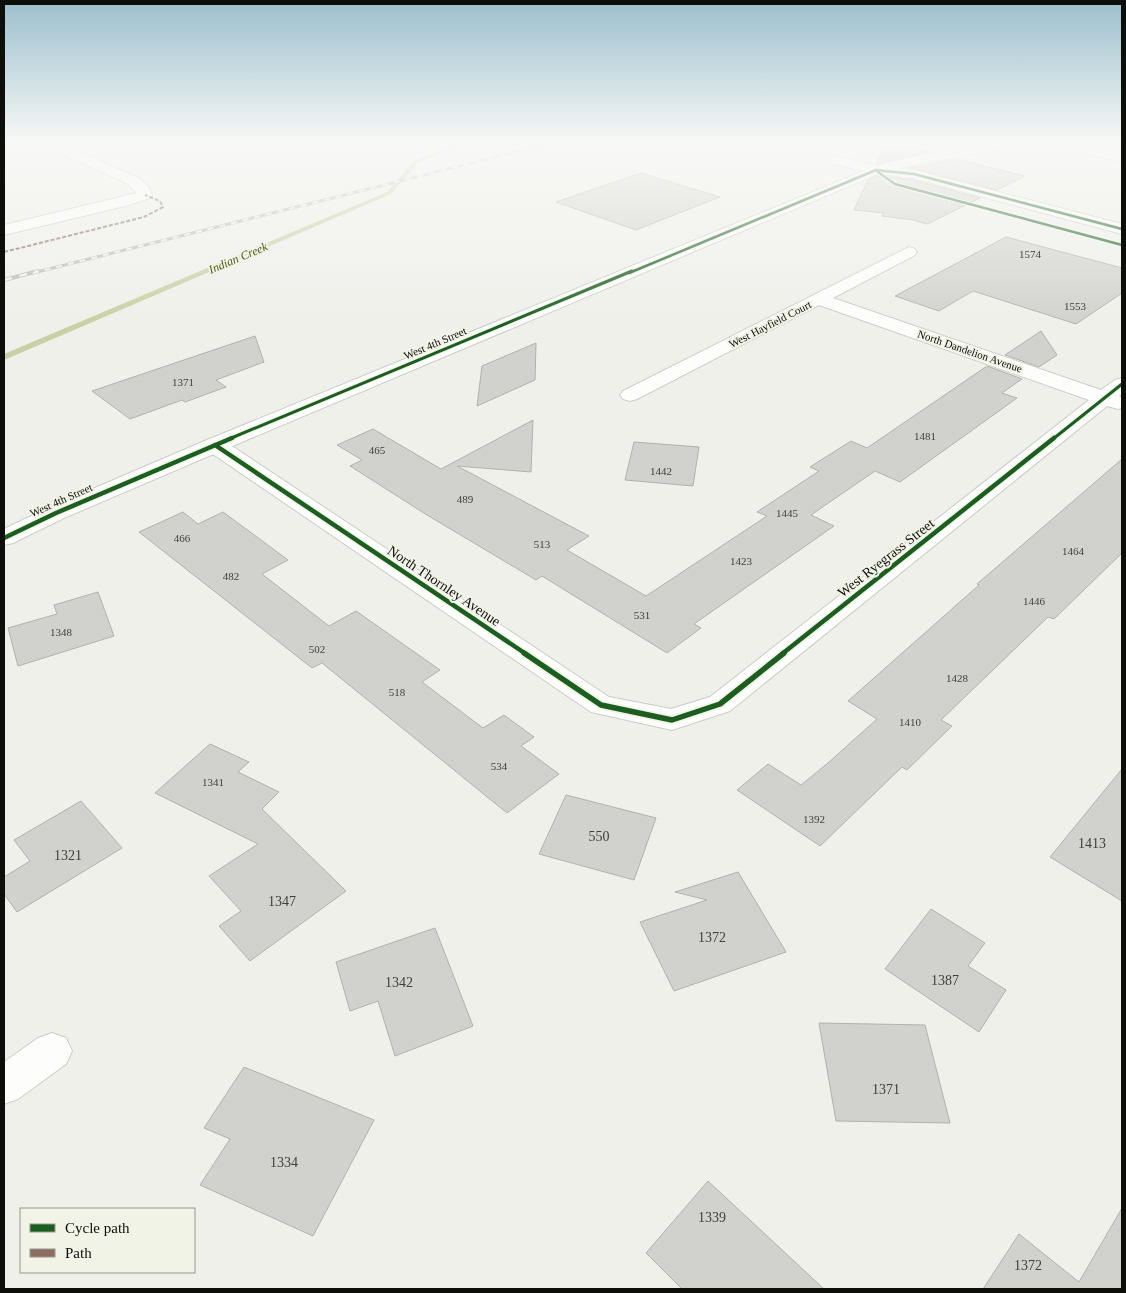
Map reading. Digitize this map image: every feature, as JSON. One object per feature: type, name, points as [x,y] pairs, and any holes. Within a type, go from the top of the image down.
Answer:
[{"type":"street","points":[[4,230],[114,204]]},
{"type":"street","name":"West 4th Street","points":[[4,538],[56,513],[214,445],[793,204]]},
{"type":"street","points":[[971,204],[1122,245]]},
{"type":"street","points":[[1029,204],[1122,229]]},
{"type":"street","name":"West Hayfield Court","points":[[630,395],[909,252]]},
{"type":"street","name":"North Dandelion Avenue","points":[[819,299],[1116,395]]},
{"type":"street","name":"West Ryegrass Street","points":[[672,720],[720,704],[1116,395]]},
{"type":"street","name":"North Thornley Avenue","points":[[214,445],[601,705],[672,720]]},
{"type":"street","points":[[4,1084],[52,1051]]},
{"type":"building","points":[[563,204],[701,204],[636,230]]},
{"type":"building","points":[[857,204],[967,204],[927,224],[882,216],[884,213],[854,210]]},
{"type":"building","points":[[1006,237],[1122,268],[1122,293],[1076,324],[973,291],[939,311],[895,296]]},
{"type":"building","points":[[1041,331],[1057,355],[1039,367],[1005,355]]},
{"type":"building","points":[[255,336],[264,362],[216,380],[226,387],[185,402],[182,400],[130,419],[92,391]]},
{"type":"building","points":[[536,343],[535,380],[477,406],[482,366]]},
{"type":"building","points":[[987,366],[1022,379],[1002,393],[1017,398],[900,482],[875,471],[811,515],[834,526],[694,624],[701,628],[667,653],[542,576],[536,580],[427,515],[350,466],[362,460],[337,445],[373,429],[441,469],[533,420],[531,472],[457,466],[589,536],[567,550],[646,596],[767,516],[757,512],[819,471],[810,467],[851,441],[867,448]]},
{"type":"building","points":[[634,442],[699,447],[693,486],[625,480]]},
{"type":"building","points":[[1122,459],[1122,553],[1054,619],[1048,617],[941,720],[952,726],[907,770],[902,767],[820,846],[737,790],[768,764],[801,785],[828,763],[877,719],[848,701],[979,585],[977,584]]},
{"type":"building","points":[[183,512],[198,524],[223,512],[288,560],[262,574],[329,626],[356,611],[440,670],[422,682],[483,728],[504,715],[534,737],[521,746],[559,774],[507,813],[322,663],[312,668],[139,532]]},
{"type":"building","points":[[98,592],[114,636],[18,666],[8,628],[57,614],[54,605]]},
{"type":"building","points":[[210,744],[249,762],[238,772],[279,792],[262,809],[346,891],[250,961],[219,926],[241,911],[209,876],[258,844],[155,793]]},
{"type":"building","points":[[1122,769],[1122,901],[1050,857]]},
{"type":"building","points":[[566,795],[656,818],[634,880],[539,854]]},
{"type":"building","points":[[81,801],[122,848],[17,912],[4,894],[4,877],[30,861],[14,840]]},
{"type":"building","points":[[738,872],[786,952],[674,991],[640,922],[707,900],[675,892]]},
{"type":"building","points":[[931,909],[985,943],[968,966],[1006,990],[979,1032],[885,969]]},
{"type":"building","points":[[435,928],[473,1026],[395,1056],[378,1001],[350,1011],[336,962]]},
{"type":"building","points":[[819,1023],[925,1025],[950,1123],[836,1121]]},
{"type":"building","points":[[244,1067],[374,1120],[313,1236],[200,1185],[230,1139],[204,1128]]},
{"type":"building","points":[[708,1181],[824,1289],[682,1289],[646,1253]]},
{"type":"building","points":[[1122,1208],[1122,1289],[983,1289],[1019,1234],[1079,1282]]},
{"type":"waterway","name":"Indian Creek","points":[[4,357],[362,204]]},
{"type":"railway","points":[[33,273],[307,204]]},
{"type":"railway","points":[[4,280],[38,271]]},
{"type":"marked path","points":[[4,252],[144,217],[163,207],[162,204]]},
{"type":"cycle path","points":[[4,538],[56,513],[215,445],[793,204]]},
{"type":"cycle path","points":[[971,204],[1122,245]]},
{"type":"cycle path","points":[[1029,204],[1122,229]]},
{"type":"cycle path","points":[[215,445],[601,705],[672,720],[720,704],[1122,384]]}]
